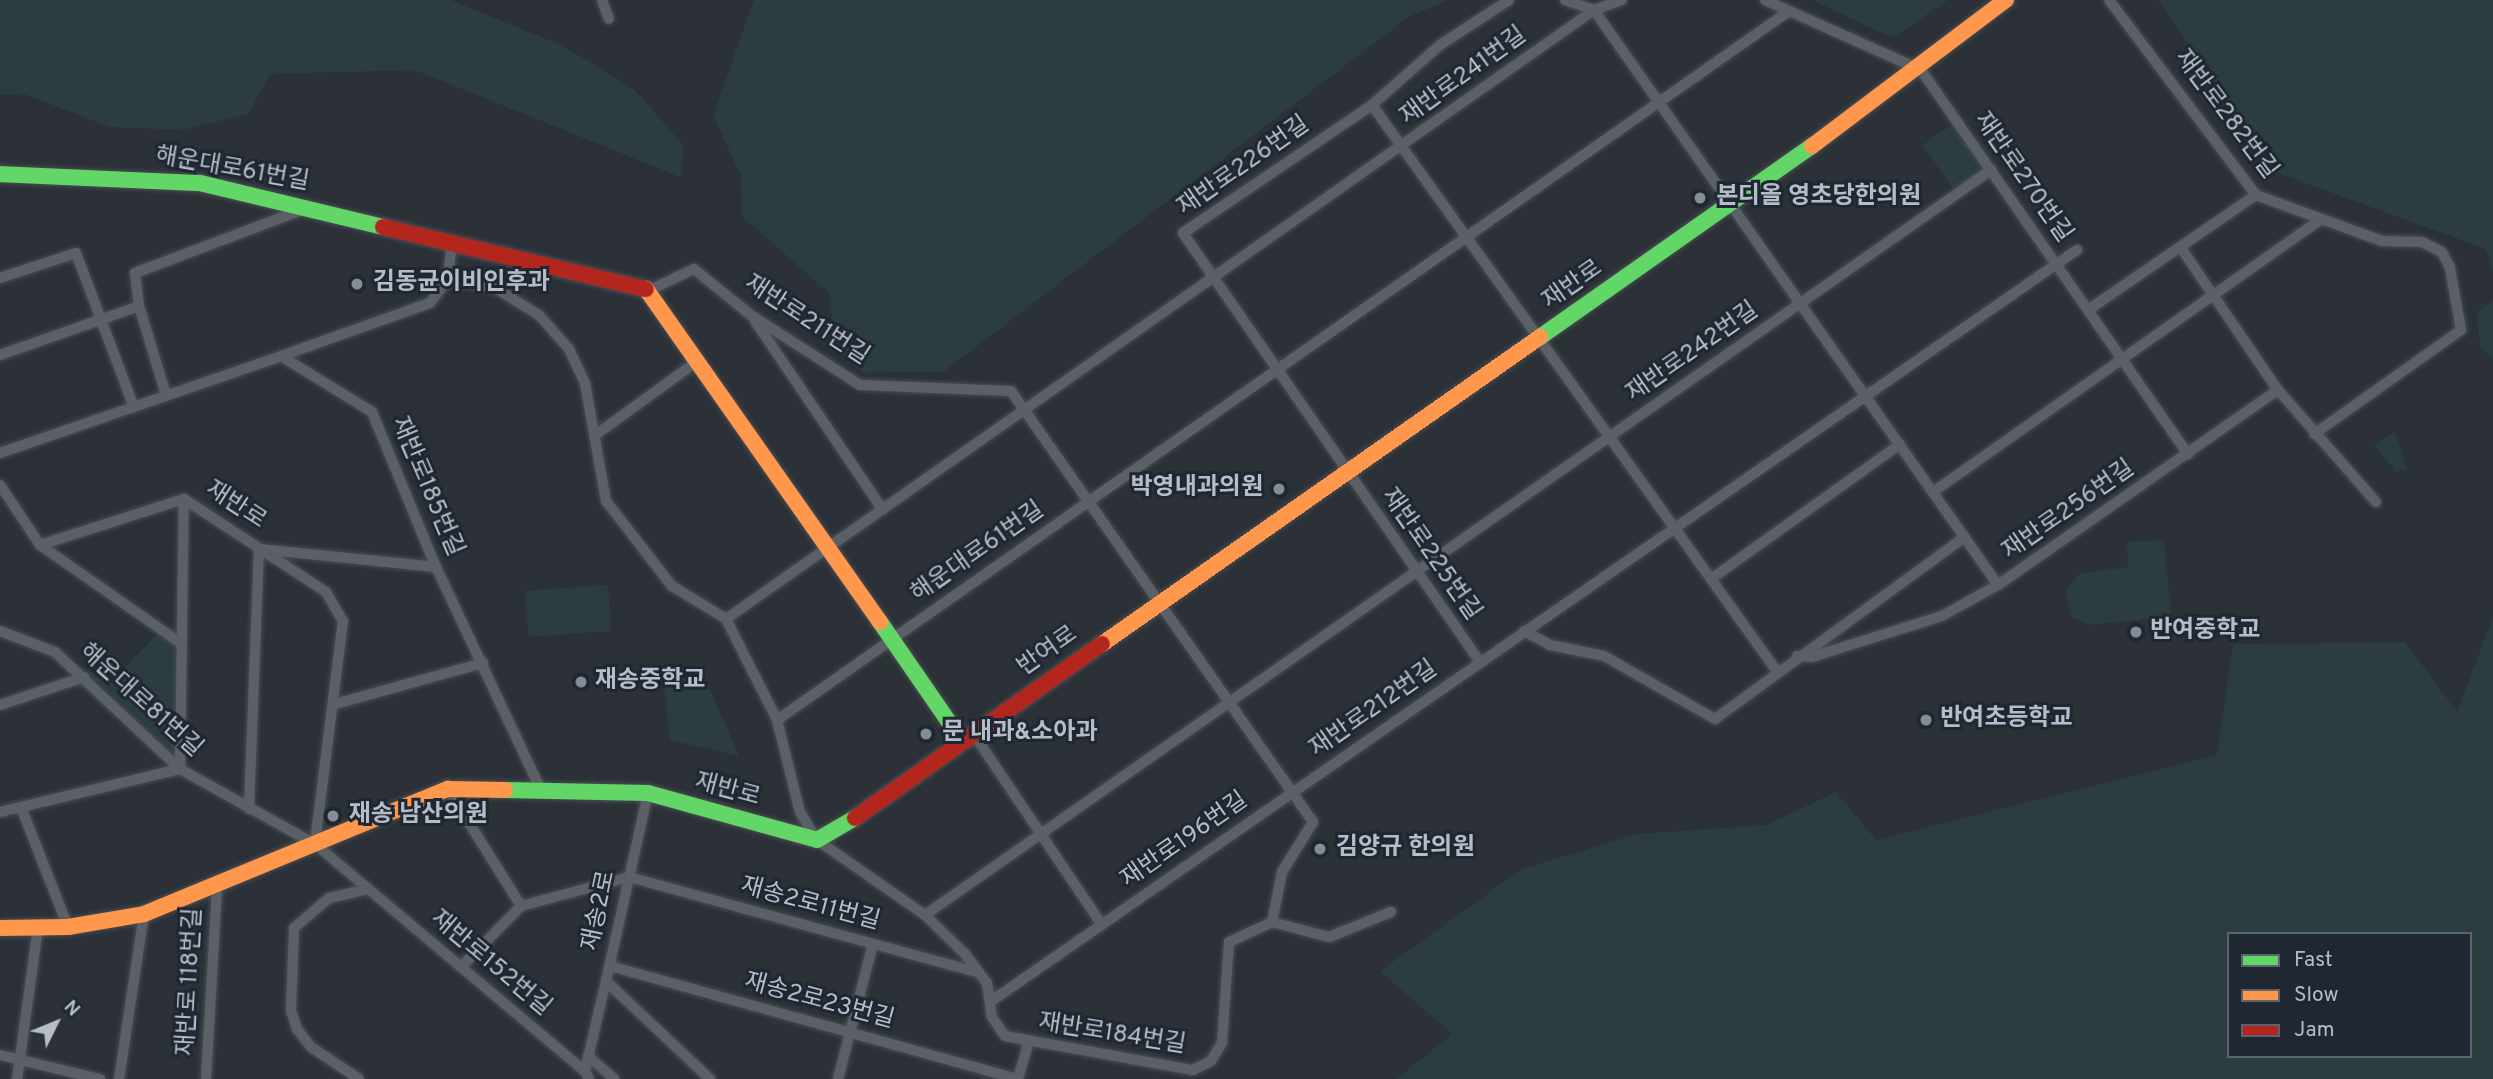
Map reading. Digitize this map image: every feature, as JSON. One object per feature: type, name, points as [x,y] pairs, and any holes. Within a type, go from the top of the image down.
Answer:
[{"type":"main road","name":"재반로","points":[[1160,601],[1921,70],[2006,0]]},
{"type":"main road","name":"해운대로61번길","points":[[0,174],[200,183],[650,290]]},
{"type":"main road","points":[[650,290],[892,640],[967,737],[817,840]]},
{"type":"main road","name":"반여로","points":[[967,737],[1160,601]]},
{"type":"main road","name":"재반로","points":[[0,928],[68,927],[144,914],[217,888],[448,789],[648,793],[817,840]]},
{"type":"street","points":[[602,0],[609,19]]},
{"type":"street","name":"재반로241번길","points":[[1509,0],[1440,45],[1372,105],[1538,338]]},
{"type":"street","points":[[1565,0],[1594,10]]},
{"type":"street","name":"재반로241번길","points":[[1402,148],[1594,10],[1622,0]]},
{"type":"street","points":[[1765,0],[1921,70]]},
{"type":"street","name":"재반로282번길","points":[[2109,0],[2256,195],[2318,220],[2441,252],[2461,330],[2314,434]]},
{"type":"street","name":"재반로256번길","points":[[1594,10],[1998,585],[2188,454]]},
{"type":"street","points":[[1090,502],[1789,11]]},
{"type":"street","name":"재반로270번길","points":[[1921,70],[2188,454]]},
{"type":"street","name":"재반로226번길","points":[[1346,471],[1183,233],[1372,105]]},
{"type":"street","points":[[726,619],[1402,148]]},
{"type":"street","points":[[1801,303],[1991,170]]},
{"type":"street","points":[[2088,310],[2256,195]]},
{"type":"street","points":[[166,395],[139,306],[135,273],[310,207]]},
{"type":"street","points":[[1933,492],[2214,297],[2318,220]]},
{"type":"street","points":[[0,453],[430,303],[448,279],[452,242]]},
{"type":"street","points":[[2181,248],[2278,390],[2375,502]]},
{"type":"street","points":[[1480,662],[1676,531],[2077,250]]},
{"type":"street","points":[[0,278],[76,253],[134,407]]},
{"type":"street","name":"재반로211번길","points":[[650,290],[694,269],[752,316],[860,384],[1011,391],[1160,601]]},
{"type":"street","points":[[448,279],[495,288],[553,328],[582,371],[606,501],[637,547],[672,586],[726,619],[777,720],[800,812],[817,840]]},
{"type":"street","name":"재반로242번길","points":[[1609,437],[1801,303]]},
{"type":"street","points":[[0,355],[139,306]]},
{"type":"street","points":[[752,316],[883,510]]},
{"type":"street","points":[[1538,338],[1776,670]]},
{"type":"street","name":"재반로185번길","points":[[281,355],[372,412],[436,567],[542,792]]},
{"type":"street","points":[[594,436],[699,360]]},
{"type":"street","points":[[2188,454],[2278,390]]},
{"type":"street","points":[[925,915],[1414,569],[1609,437]]},
{"type":"street","points":[[1711,579],[1900,444]]},
{"type":"street","name":"재반로225번길","points":[[1346,471],[1480,662]]},
{"type":"street","points":[[0,485],[40,545],[182,644]]},
{"type":"street","points":[[0,812],[180,769],[184,499],[40,545]]},
{"type":"street","name":"재반로","points":[[184,499],[326,592],[337,607],[344,638],[315,845]]},
{"type":"street","name":"해운대로61번길","points":[[777,720],[1090,502]]},
{"type":"street","points":[[1524,631],[1550,645],[1604,656],[1715,719],[1776,670],[1965,537]]},
{"type":"street","points":[[249,809],[259,549],[436,567]]},
{"type":"street","points":[[1797,656],[1812,657],[1942,616],[1998,585]]},
{"type":"street","points":[[1160,601],[1312,822],[1282,872],[1272,922],[1329,937],[1391,912]]},
{"type":"street","name":"해운대로81번길","points":[[0,631],[55,652],[180,769],[315,845]]},
{"type":"street","name":"재반로212번길","points":[[1292,792],[1480,662]]},
{"type":"street","points":[[335,704],[483,663]]},
{"type":"street","points":[[0,705],[84,677]]},
{"type":"street","points":[[967,737],[1040,833],[1102,925]]},
{"type":"street","points":[[448,789],[521,906]]},
{"type":"street","name":"재반로196번길","points":[[990,1002],[1292,792]]},
{"type":"street","name":"재송2로","points":[[648,793],[606,981],[710,1079]]},
{"type":"street","points":[[21,807],[68,927]]},
{"type":"street","name":"재반로184번길","points":[[817,840],[925,915],[979,973],[1005,1036],[1028,1044],[1193,1070],[1210,1061],[1222,1043],[1230,942],[1272,922]]},
{"type":"street","name":"재반로152번길","points":[[315,845],[587,1075]]},
{"type":"street","points":[[461,967],[521,906],[629,877]]},
{"type":"street","name":"재송2로11번길","points":[[629,877],[979,973]]},
{"type":"street","name":"재반로 118번길","points":[[206,1079],[217,888]]},
{"type":"street","points":[[359,1079],[311,1047],[297,1029],[291,1010],[294,928],[329,898],[369,890]]},
{"type":"street","points":[[119,1079],[144,914]]},
{"type":"street","points":[[16,1079],[38,928]]},
{"type":"street","points":[[838,1079],[873,944]]},
{"type":"street","name":"재송2로23번길","points":[[610,966],[1018,1079]]},
{"type":"street","points":[[587,1075],[588,1056],[606,981]]},
{"type":"street","points":[[1018,1079],[1028,1044]]},
{"type":"street","points":[[0,1055],[100,1079]]},
{"type":"street","points":[[588,1056],[614,1079]]},
{"type":"shaded area","points":[[0,0],[451,0],[561,45],[634,89],[684,146],[680,177],[415,70],[270,74],[248,114],[183,130],[110,127],[24,94],[0,95]]},
{"type":"shaded area","points":[[754,0],[1449,0],[1410,16],[943,372],[863,373],[834,348],[830,294],[742,216],[741,176],[713,115]]},
{"type":"shaded area","points":[[1813,0],[1948,0],[1892,38]]},
{"type":"shaded area","points":[[2158,0],[2493,0],[2493,272],[2486,249],[2278,173]]},
{"type":"shaded area","points":[[1957,121],[1991,170],[1957,194],[1923,145]]},
{"type":"shaded area","points":[[2493,300],[2493,361],[2480,346],[2477,312]]},
{"type":"shaded area","points":[[2395,431],[2407,469],[2396,471],[2374,445]]},
{"type":"shaded area","points":[[2164,540],[2171,616],[2091,625],[2072,617],[2065,592],[2079,574],[2128,567],[2127,542]]},
{"type":"shaded area","points":[[608,585],[611,631],[528,637],[525,591]]},
{"type":"shaded area","points":[[2493,617],[2493,1079],[1397,1079],[1452,1034],[1380,971],[1522,869],[1637,834],[1766,825],[1836,792],[1876,840],[2217,755],[2233,644],[2405,642],[2457,712]]},
{"type":"shaded area","points":[[158,633],[177,646],[176,758],[89,674],[103,659],[119,674]]},
{"type":"shaded area","points":[[662,667],[702,671],[739,756],[670,740]]},
{"type":"traffic: fast","points":[[1540,337],[1812,146]]},
{"type":"traffic: fast","points":[[0,174],[200,183],[383,227]]},
{"type":"traffic: fast","points":[[880,622],[962,741]]},
{"type":"traffic: fast","points":[[505,790],[648,793],[817,840],[855,818]]},
{"type":"traffic: slow","points":[[1812,146],[2006,0]]},
{"type":"traffic: slow","points":[[646,289],[880,622]]},
{"type":"traffic: slow","points":[[1102,644],[1540,337]]},
{"type":"traffic: slow","points":[[0,928],[68,927],[144,914],[448,789],[505,790]]},
{"type":"traffic: jam","points":[[383,227],[646,289]]},
{"type":"traffic: jam","points":[[855,818],[1102,644]]},
{"type":"place","name":"본디올 영초당한의원","points":[[1700,198]]},
{"type":"place","name":"김동균이비인후과","points":[[357,284]]},
{"type":"place","name":"박영내과의원","points":[[1279,489]]},
{"type":"place","name":"반여중학교","points":[[2136,632]]},
{"type":"place","name":"재송중학교","points":[[581,682]]},
{"type":"place","name":"반여초등학교","points":[[1926,720]]},
{"type":"place","name":"문 내과&소아과","points":[[926,734]]},
{"type":"place","name":"재송 남산의원","points":[[333,816]]},
{"type":"place","name":"김양규 한의원","points":[[1320,849]]}]
